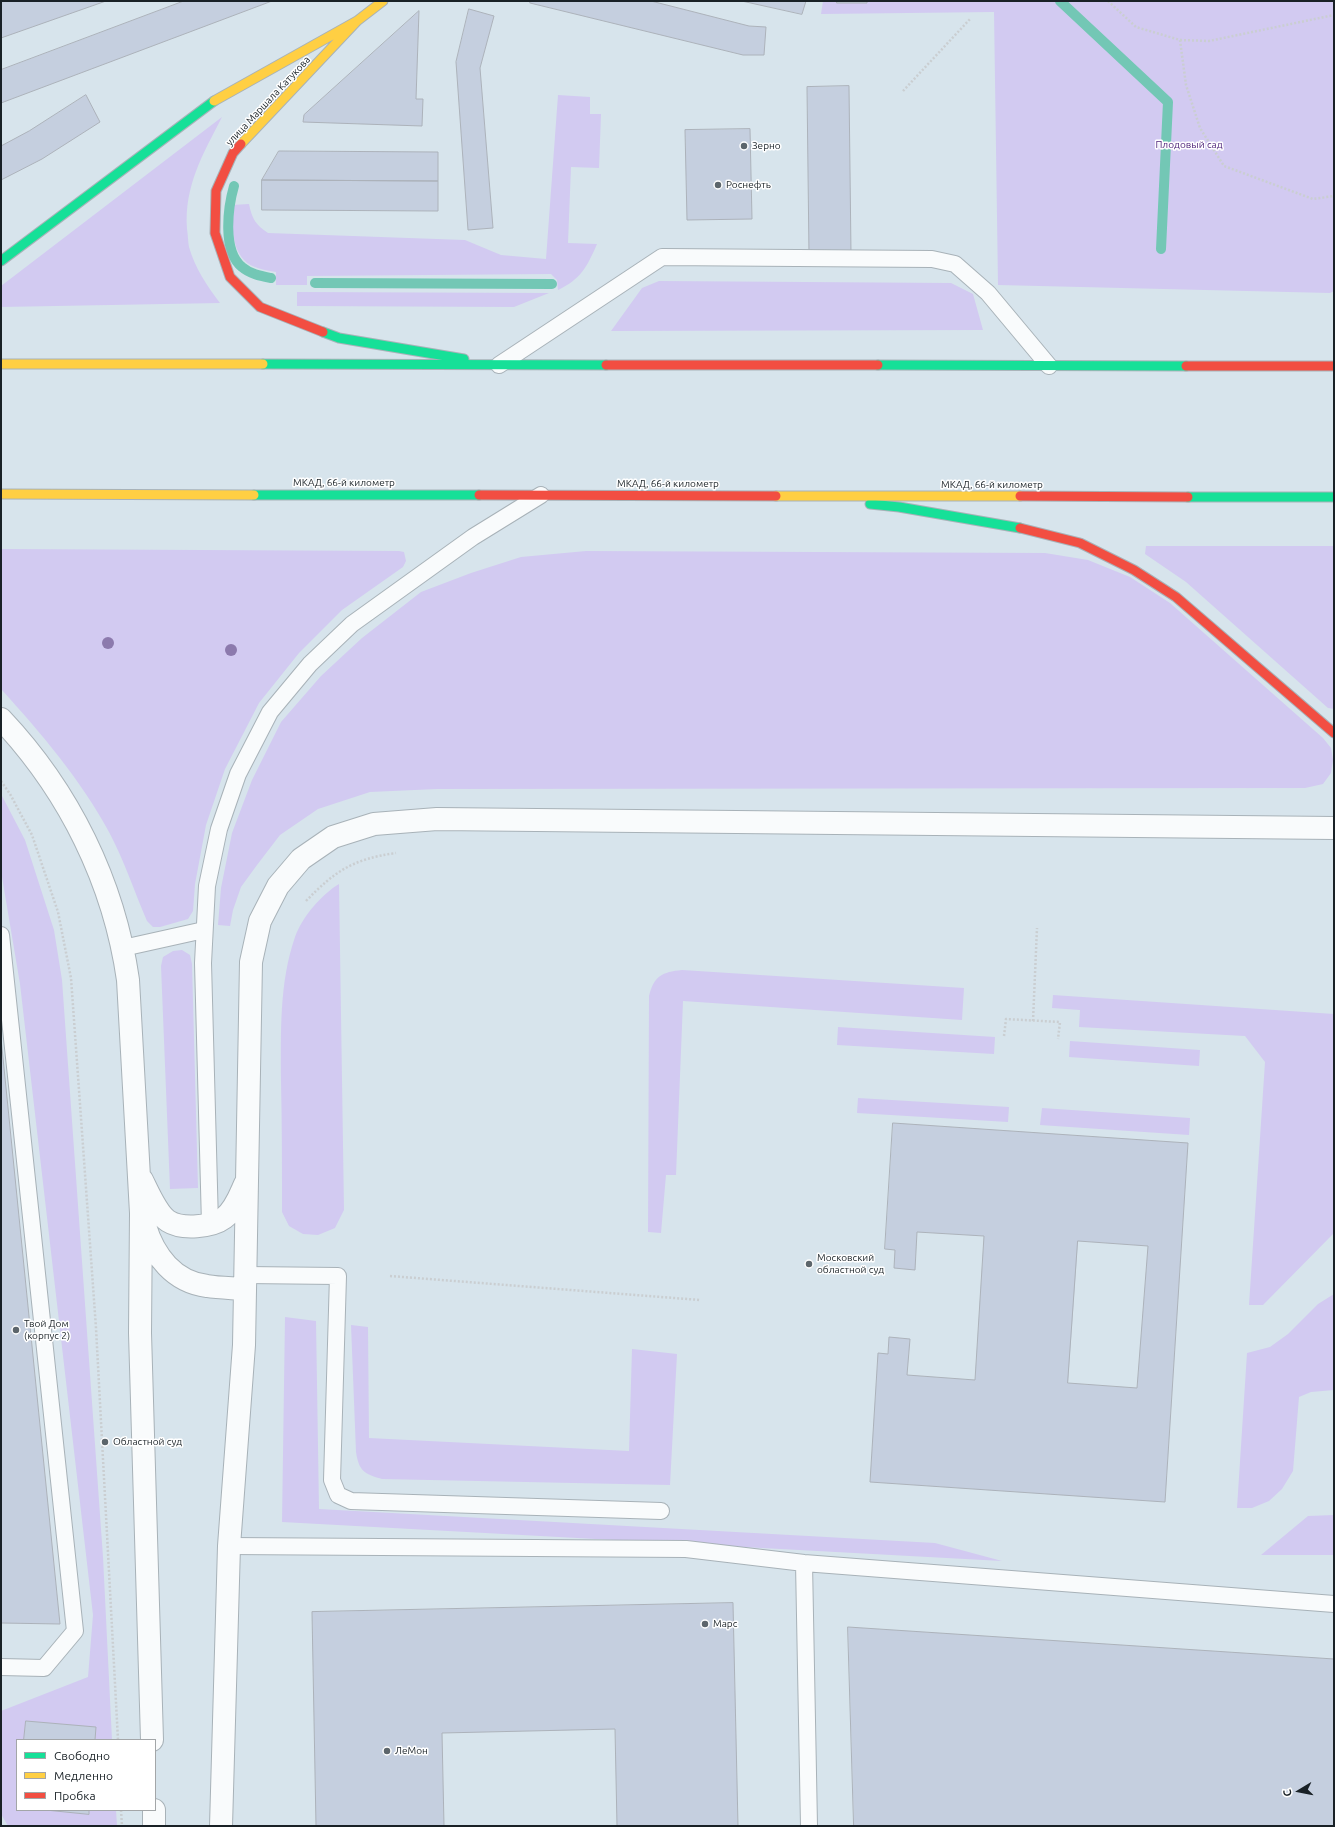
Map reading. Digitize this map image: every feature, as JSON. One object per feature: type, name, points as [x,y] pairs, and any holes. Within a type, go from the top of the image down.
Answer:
[{"type":"main road","name":"улица Маршала Катукова","points":[[1,261],[218,98],[357,21],[383,1]]},
{"type":"main road","name":"улица Маршала Катукова","points":[[357,21],[233,153],[216,190],[215,233],[230,277],[260,307],[339,338],[499,365]]},
{"type":"main road","points":[[1,364],[1334,366]]},
{"type":"main road","name":"МКАД, 66-й километр","points":[[1,494],[1334,497]]},
{"type":"main road","points":[[779,495],[899,507],[1008,525],[1080,543],[1134,570],[1176,597],[1334,733]]},
{"type":"street","points":[[1,719],[41,768],[69,810],[87,843],[104,884],[123,948],[128,980],[140,1178],[140,1333],[152,1739]]},
{"type":"street","points":[[221,1826],[229,1546],[244,1345],[251,962],[260,920],[278,886],[301,859],[332,837],[374,824],[437,819],[1334,828]]},
{"type":"street","points":[[140,1178],[154,1204],[168,1221],[188,1227],[210,1224],[225,1218],[239,1199],[247,1178]]},
{"type":"street","points":[[141,1213],[149,1239],[161,1261],[182,1278],[206,1286],[245,1282]]},
{"type":"street","points":[[154,1811],[154,1826]]},
{"type":"lane","points":[[499,365],[662,257],[932,259],[955,264],[988,293],[1049,366]]},
{"type":"lane","points":[[210,1224],[203,964],[204,930],[207,886],[219,829],[238,774],[270,712],[310,664],[352,624],[473,537],[542,495]]},
{"type":"lane","points":[[123,948],[204,930]]},
{"type":"lane","points":[[1,935],[75,1631],[44,1668],[1,1667]]},
{"type":"lane","points":[[245,1282],[338,1276],[332,1480],[338,1495],[351,1501],[661,1511]]},
{"type":"lane","points":[[229,1546],[686,1549],[804,1563],[1334,1604]]},
{"type":"lane","points":[[804,1563],[809,1826]]},
{"type":"path","points":[[1108,1],[1136,27],[1180,40],[1209,41],[1334,15]]},
{"type":"path","points":[[903,91],[971,18]]},
{"type":"path","points":[[1180,40],[1186,85],[1200,128],[1224,166],[1313,199],[1334,196]]},
{"type":"path","points":[[1,781],[10,794],[32,835],[58,912],[70,978],[96,1328],[118,1739]]},
{"type":"path","points":[[304,903],[323,884],[347,866],[379,856],[400,853]]},
{"type":"path","points":[[1033,1021],[1037,928]]},
{"type":"path","points":[[1004,1036],[1006,1019],[1060,1022],[1058,1039]]},
{"type":"path","points":[[390,1276],[700,1300]]},
{"type":"path","points":[[121,1811],[122,1826]]},
{"type":"green space","name":"Плодовый сад","points":[[823,1],[1334,1],[1334,291],[1330,293],[998,285],[994,12],[821,14]]},
{"type":"green space","points":[[558,95],[590,97],[590,114],[601,114],[599,168],[571,167],[568,243],[597,244],[586,266],[578,277],[558,290],[557,280],[551,274],[307,276],[307,285],[276,285],[276,272],[250,265],[244,260],[237,248],[233,234],[232,205],[249,204],[255,221],[268,233],[465,240],[501,255],[546,259]]},
{"type":"green space","points":[[222,117],[196,171],[187,213],[189,247],[202,276],[220,303],[1,307],[1,286]]},
{"type":"green space","points":[[659,281],[951,283],[973,294],[983,330],[611,331],[642,288]]},
{"type":"green space","points":[[297,292],[549,293],[514,307],[297,306]]},
{"type":"green space","points":[[1146,546],[1334,546],[1334,709],[1328,708],[1186,582],[1145,554]]},
{"type":"green space","points":[[1,549],[404,552],[406,561],[403,567],[342,610],[299,653],[259,703],[225,769],[206,825],[195,884],[193,911],[188,919],[160,927],[153,927],[147,921],[119,854],[98,813],[60,758],[1,689]]},
{"type":"green space","points":[[586,551],[1045,553],[1088,560],[1130,577],[1170,603],[1323,738],[1331,748],[1333,760],[1331,773],[1323,784],[1305,788],[437,789],[370,792],[318,809],[280,835],[241,887],[233,910],[230,926],[218,925],[221,888],[232,833],[252,780],[281,722],[321,676],[362,638],[421,592],[471,573],[521,557]]},
{"type":"green space","points":[[1,794],[25,840],[54,930],[62,980],[103,1557],[112,1739],[16,1739],[16,1811],[116,1811],[117,1826],[8,1826],[1,1814],[1,1711],[88,1677],[93,1615],[20,984],[1,871]]},
{"type":"green space","points":[[339,884],[344,1210],[335,1228],[318,1235],[303,1234],[289,1226],[282,1212],[282,1008],[286,972],[298,929],[319,900]]},
{"type":"green space","points":[[182,950],[190,955],[192,964],[198,1188],[170,1189],[161,966],[163,957],[173,951]]},
{"type":"green space","points":[[682,970],[964,988],[962,1020],[683,1001],[676,1175],[666,1175],[661,1233],[648,1232],[649,996],[653,984],[660,976],[669,972]]},
{"type":"green space","points":[[1053,995],[1334,1014],[1334,1233],[1263,1305],[1249,1305],[1265,1062],[1245,1036],[1079,1027],[1080,1010],[1052,1008]]},
{"type":"green space","points":[[838,1027],[995,1037],[994,1054],[837,1045]]},
{"type":"green space","points":[[1070,1041],[1200,1050],[1199,1066],[1069,1057]]},
{"type":"green space","points":[[858,1098],[1009,1107],[1008,1122],[857,1113]]},
{"type":"green space","points":[[1042,1108],[1190,1118],[1189,1135],[1040,1125]]},
{"type":"green space","points":[[1334,1294],[1334,1390],[1311,1392],[1299,1397],[1293,1471],[1282,1489],[1269,1501],[1252,1508],[1237,1508],[1247,1353],[1270,1347],[1288,1334],[1318,1304]]},
{"type":"green space","points":[[285,1317],[316,1321],[319,1509],[935,1543],[1002,1561],[282,1522]]},
{"type":"green space","points":[[351,1325],[368,1327],[369,1438],[629,1451],[632,1349],[677,1354],[670,1485],[382,1479],[363,1471],[359,1464],[356,1452]]},
{"type":"green space","points":[[1334,1515],[1334,1555],[1261,1555],[1308,1516]]},
{"type":"building","points":[[1,1],[106,1],[1,38]]},
{"type":"building","points":[[184,1],[272,1],[1,103],[1,70]]},
{"type":"building","points":[[531,1],[651,1],[749,26],[766,27],[764,55],[743,55],[530,3]]},
{"type":"building","points":[[742,1],[806,1],[802,14]]},
{"type":"building","points":[[837,1],[867,1],[867,3],[837,3]]},
{"type":"building","points":[[469,9],[494,16],[480,68],[493,228],[468,230],[456,62]]},
{"type":"building","points":[[419,11],[416,99],[423,99],[422,126],[303,122],[304,115]]},
{"type":"building","points":[[849,86],[851,254],[809,255],[807,87]]},
{"type":"building","points":[[86,95],[100,122],[42,159],[1,180],[1,146],[29,131]]},
{"type":"building","points":[[750,129],[752,219],[687,220],[685,130]]},
{"type":"building","points":[[279,151],[438,152],[438,181],[262,180]]},
{"type":"building","points":[[262,180],[438,181],[438,211],[262,210]]},
{"type":"building","name":"Твой Дом (корпус 2)","points":[[1,1038],[60,1624],[1,1623]]},
{"type":"building","points":[[893,1123],[1188,1143],[1165,1502],[870,1482],[878,1353],[888,1354],[889,1337],[910,1339],[907,1375],[975,1380],[984,1236],[917,1232],[915,1270],[894,1268],[895,1250],[885,1249]],"holes":[[[1078,1241],[1148,1246],[1137,1388],[1068,1383]]]},
{"type":"building","points":[[733,1603],[738,1826],[617,1826],[615,1729],[442,1733],[444,1826],[316,1826],[312,1612]]},
{"type":"building","points":[[848,1627],[1334,1659],[1334,1826],[854,1826]]},
{"type":"building","points":[[26,1721],[96,1727],[95,1739],[24,1739]]},
{"type":"building","points":[[57,1811],[89,1811],[89,1814]]},
{"type":"waterway","points":[[1060,1],[1168,102],[1161,249]]},
{"type":"waterway","points":[[234,186],[230,205],[228,228],[231,251],[242,267],[248,271],[271,278]]},
{"type":"waterway","points":[[315,283],[552,284]]},
{"type":"traffic: fast","points":[[1,261],[214,101]]},
{"type":"traffic: fast","points":[[323,332],[339,338],[464,359]]},
{"type":"traffic: fast","points":[[263,364],[606,365]]},
{"type":"traffic: fast","points":[[878,365],[1186,366]]},
{"type":"traffic: fast","points":[[254,495],[479,495]]},
{"type":"traffic: fast","points":[[1188,497],[1334,497]]},
{"type":"traffic: fast","points":[[870,504],[899,507],[1020,528]]},
{"type":"traffic: slow","points":[[214,101],[357,21],[383,1]]},
{"type":"traffic: slow","points":[[241,144],[357,21]]},
{"type":"traffic: slow","points":[[1,364],[263,364]]},
{"type":"traffic: slow","points":[[1,494],[254,495]]},
{"type":"traffic: slow","points":[[776,496],[1020,496]]},
{"type":"traffic: jam","points":[[241,144],[233,153],[216,191],[215,233],[230,277],[260,307],[323,332]]},
{"type":"traffic: jam","points":[[606,365],[878,365]]},
{"type":"traffic: jam","points":[[1186,366],[1334,366]]},
{"type":"traffic: jam","points":[[479,495],[776,496]]},
{"type":"traffic: jam","points":[[1020,496],[1188,497]]},
{"type":"traffic: jam","points":[[1020,528],[1080,543],[1134,570],[1176,597],[1334,733]]},
{"type":"place","name":"Зерно","points":[[744,146]]},
{"type":"place","name":"Роснефть","points":[[718,185]]},
{"type":"place","name":"Московский областной суд","points":[[809,1264]]},
{"type":"place","name":"Твой Дом (корпус 2)","points":[[16,1330]]},
{"type":"place","name":"Областной суд","points":[[105,1442]]},
{"type":"place","name":"Марс","points":[[705,1624]]},
{"type":"place","name":"ЛеМон","points":[[387,1751]]}]
